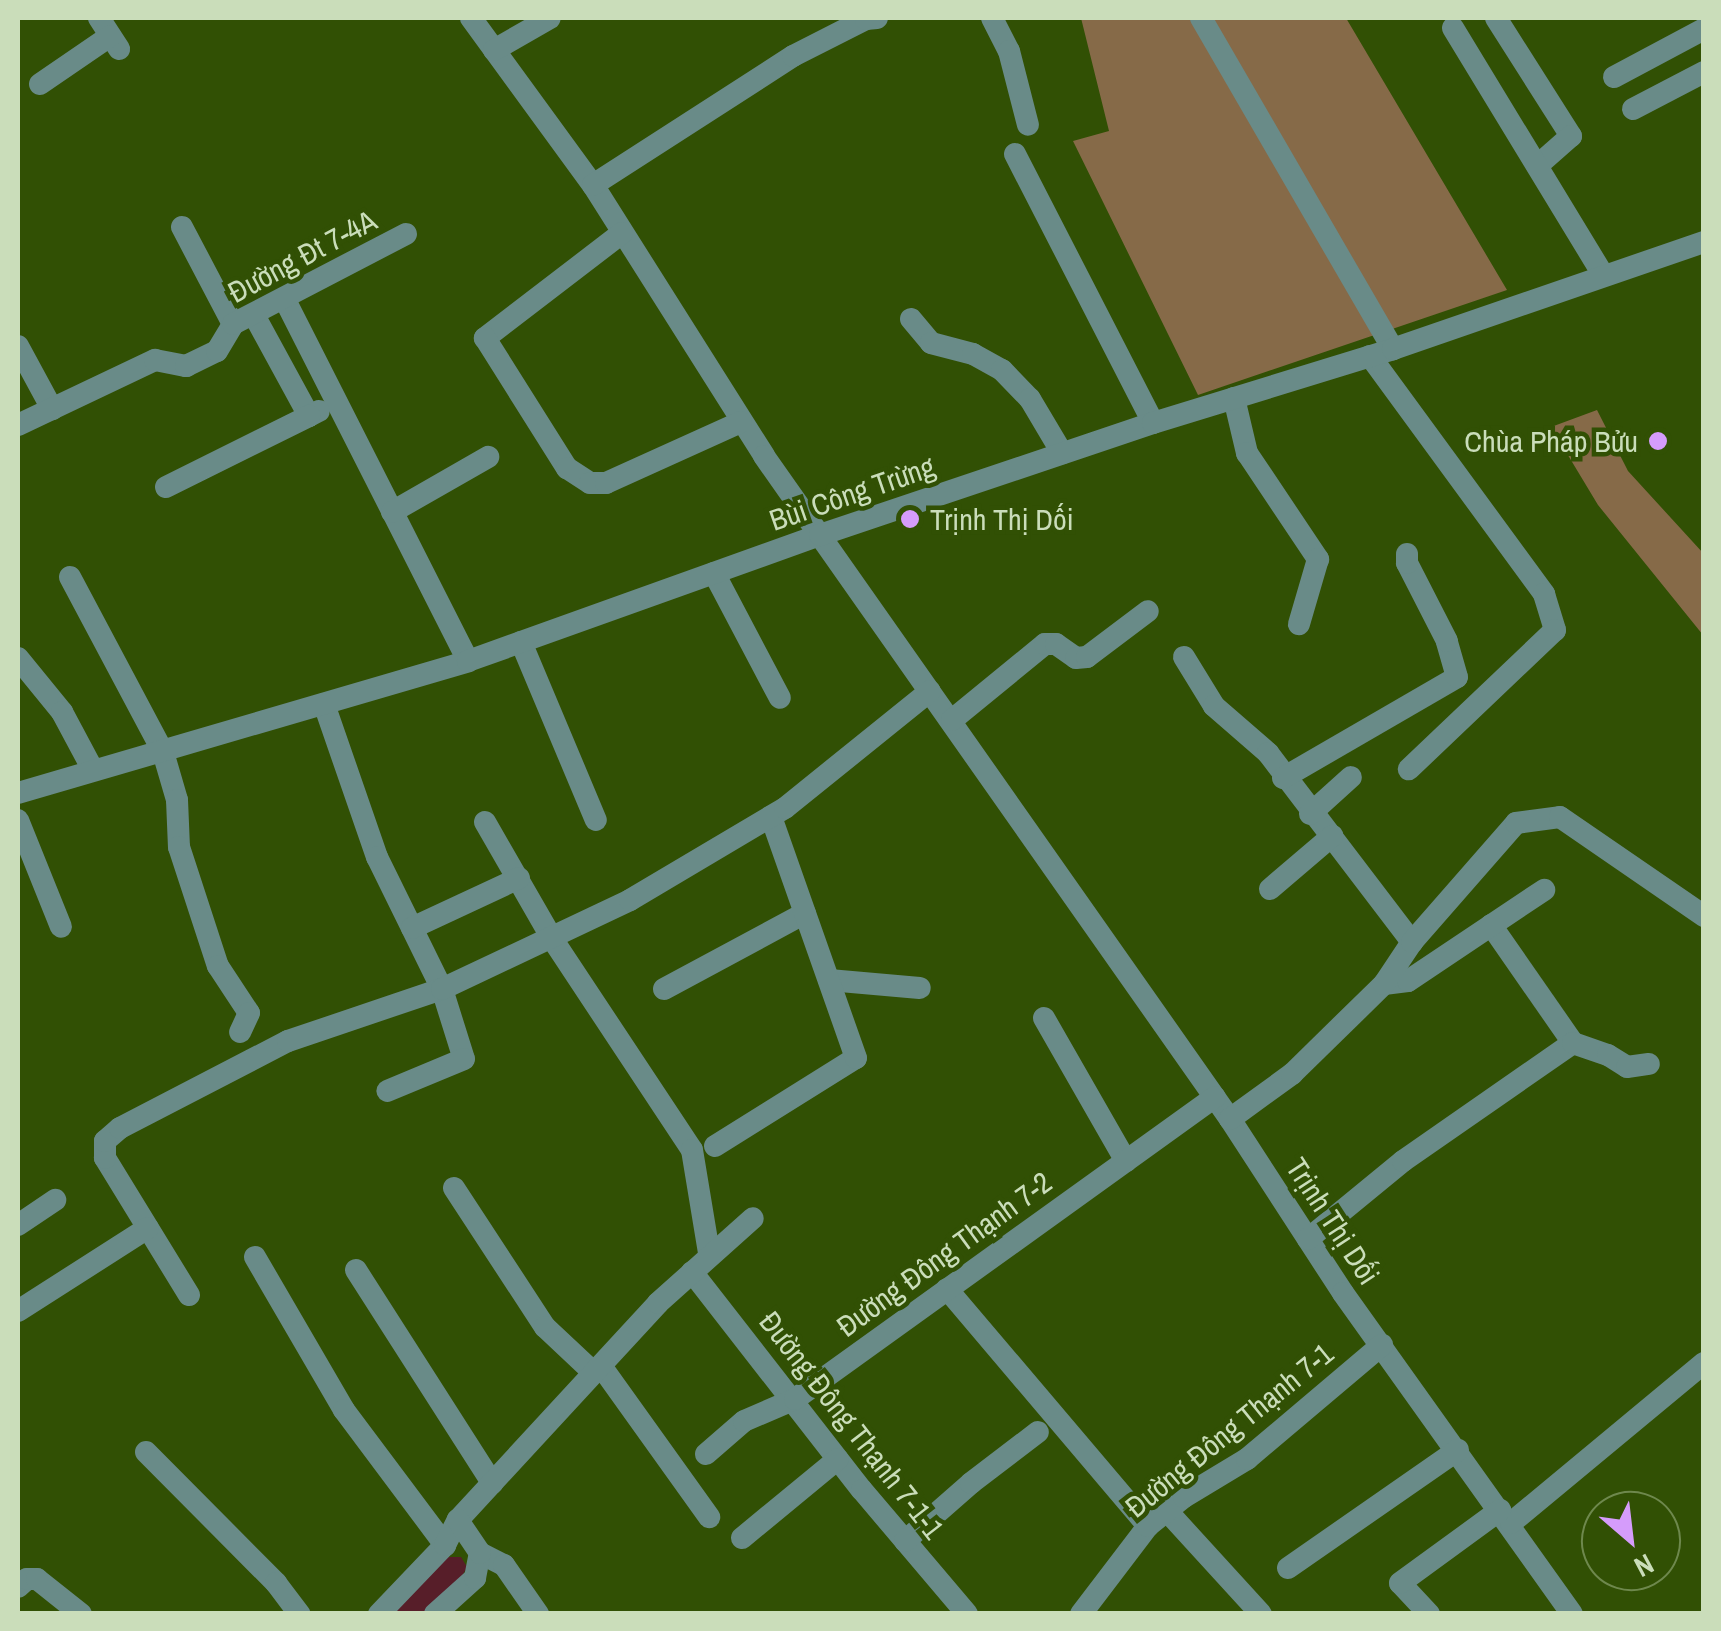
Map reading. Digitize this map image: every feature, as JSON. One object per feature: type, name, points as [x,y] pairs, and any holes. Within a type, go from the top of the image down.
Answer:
[{"type":"street","name":"Trịnh Thị Dối","points":[[472,18],[593,185],[741,422],[1572,1614]]},
{"type":"street","points":[[494,50],[550,18]]},
{"type":"street","points":[[593,185],[793,56],[866,19],[877,18]]},
{"type":"street","points":[[992,18],[1010,51],[1028,125]]},
{"type":"street","points":[[1201,18],[1381,353],[1544,594],[1556,630],[1409,770]]},
{"type":"street","points":[[1496,18],[1570,136],[1537,166]]},
{"type":"street","points":[[1453,28],[1603,275]]},
{"type":"street","points":[[1614,77],[1704,29]]},
{"type":"street","points":[[40,84],[109,34]]},
{"type":"street","points":[[1633,109],[1704,72]]},
{"type":"street","points":[[1015,154],[1153,423]]},
{"type":"street","points":[[182,228],[309,416]]},
{"type":"street","points":[[622,233],[484,338],[568,468],[590,483],[606,483],[741,422]]},
{"type":"street","name":"Đường Đt 7-4A","points":[[18,425],[155,360],[186,366],[218,351],[244,320],[406,234]]},
{"type":"street","name":"Bùi Công Trừng","points":[[18,793],[468,661],[820,535],[1153,423],[1381,353],[1704,242]]},
{"type":"street","points":[[284,298],[468,661]]},
{"type":"street","points":[[910,320],[932,343],[973,354],[1002,370],[1030,399],[1062,453]]},
{"type":"street","points":[[18,346],[52,408]]},
{"type":"street","points":[[1234,398],[1247,453],[1318,559],[1299,624]]},
{"type":"street","points":[[166,487],[336,401]]},
{"type":"street","points":[[392,512],[488,457]]},
{"type":"street","points":[[1283,778],[1457,678],[1447,641],[1407,563],[1407,554]]},
{"type":"street","points":[[714,573],[780,698]]},
{"type":"street","points":[[70,577],[163,752],[178,800],[180,847],[218,966],[249,1013],[240,1032]]},
{"type":"street","points":[[952,720],[1045,644],[1056,644],[1076,658],[1086,657],[1148,612]]},
{"type":"street","points":[[521,642],[596,820]]},
{"type":"street","points":[[18,658],[62,712],[93,770]]},
{"type":"street","points":[[1184,658],[1214,706],[1268,754],[1310,814],[1332,836],[1412,942]]},
{"type":"street","points":[[189,1295],[105,1158],[105,1141],[120,1128],[288,1041],[442,989],[630,900],[771,816],[930,691]]},
{"type":"street","points":[[324,704],[378,857],[442,989],[464,1059],[386,1091]]},
{"type":"street","points":[[1310,814],[1351,776]]},
{"type":"street","points":[[1230,1119],[1292,1074],[1384,984],[1412,942],[1516,822],[1552,815],[1704,916]]},
{"type":"street","points":[[715,1146],[856,1058],[771,816]]},
{"type":"street","points":[[18,820],[61,927]]},
{"type":"street","points":[[486,822],[551,937],[692,1150],[708,1254]]},
{"type":"street","points":[[1270,889],[1332,836]]},
{"type":"street","points":[[412,928],[519,878]]},
{"type":"street","points":[[1384,984],[1408,981],[1544,890]]},
{"type":"street","points":[[664,989],[805,913]]},
{"type":"street","points":[[1491,925],[1573,1044],[1608,1055],[1626,1068],[1648,1064]]},
{"type":"street","points":[[828,980],[920,988]]},
{"type":"street","points":[[1044,1018],[1126,1161]]},
{"type":"street","points":[[1308,1239],[1403,1161],[1573,1044]]},
{"type":"street","name":"Đường Đông Thạnh 7-2","points":[[706,1454],[744,1421],[795,1398],[1214,1097]]},
{"type":"street","points":[[454,1188],[545,1326],[597,1370],[708,1517]]},
{"type":"street","points":[[18,1225],[55,1200]]},
{"type":"street","points":[[379,1614],[445,1544],[458,1520],[597,1370],[708,1254],[752,1218]]},
{"type":"street","points":[[18,1312],[148,1228]]},
{"type":"street","points":[[254,1257],[344,1410],[445,1544]]},
{"type":"street","points":[[356,1270],[492,1483]]},
{"type":"street","name":"Đường Đông Thạnh 7-1-1","points":[[692,1272],[795,1398],[838,1459],[967,1614]]},
{"type":"street","points":[[947,1289],[1157,1519],[1261,1614]]},
{"type":"street","name":"Đường Đông Thạnh 7-1","points":[[1081,1614],[1157,1519],[1247,1459],[1382,1345]]},
{"type":"street","points":[[1430,1614],[1400,1583],[1506,1516],[1704,1363]]},
{"type":"street","points":[[905,1542],[971,1483],[1038,1432]]},
{"type":"street","points":[[1288,1568],[1458,1450]]},
{"type":"street","points":[[146,1452],[276,1583],[299,1614]]},
{"type":"street","points":[[742,1538],[838,1459]]},
{"type":"street","points":[[458,1520],[480,1553],[504,1565],[538,1614]]},
{"type":"street","points":[[435,1614],[475,1578],[480,1553]]},
{"type":"street","points":[[18,1587],[26,1579],[37,1580],[81,1614]]},
{"type":"shaded area","points":[[1081,18],[1346,18],[1507,290],[1198,395],[1073,141],[1109,131]]},
{"type":"shaded area","points":[[1597,410],[1628,471],[1703,553],[1703,635],[1598,505],[1551,427]]},
{"type":"shaded area","points":[[447,1557],[461,1557],[467,1567],[459,1582],[428,1613],[393,1614]]},
{"type":"place","name":"Chùa Pháp Bửu","points":[[1658,441]]},
{"type":"place","name":"Trịnh Thị Dối","points":[[910,519]]}]
